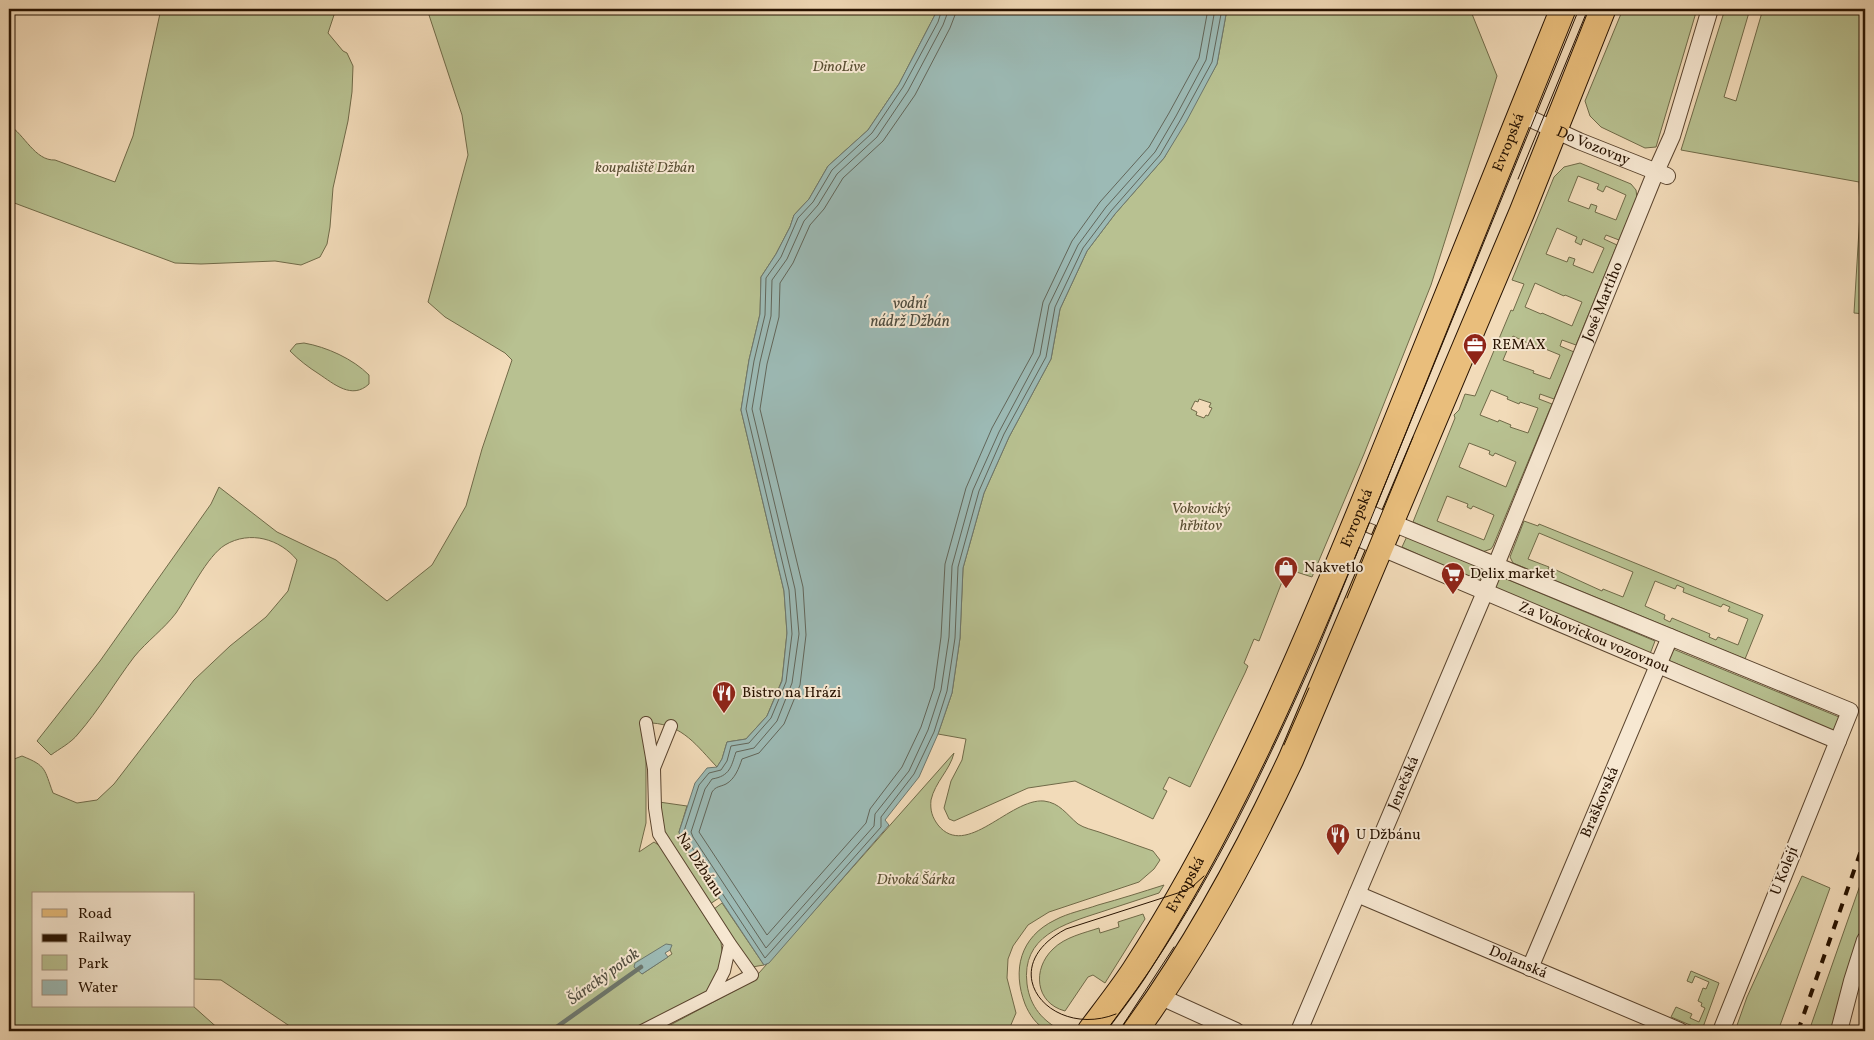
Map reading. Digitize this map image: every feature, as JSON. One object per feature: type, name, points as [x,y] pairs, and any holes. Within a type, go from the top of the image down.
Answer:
[{"type":"main road","name":"Evropská","points":[[1090,1031],[1132,974],[1153,941],[1219,824],[1284,692],[1351,535],[1563,9]]},
{"type":"main road","points":[[1135,1031],[1160,996],[1225,888],[1266,812],[1310,718],[1520,218],[1603,9]]},
{"type":"street","name":"José Martího","points":[[1485,592],[1661,174],[1710,9]]},
{"type":"street","name":"Do Vozovny","points":[[1520,114],[1583,143],[1661,174]]},
{"type":"street","name":"Za Vokovickou vozovnou","points":[[1361,510],[1850,710]]},
{"type":"street","name":"Za Vokovickou vozovnou","points":[[1351,535],[1838,741]]},
{"type":"street","name":"Jenečská","points":[[1299,1031],[1485,592]]},
{"type":"street","name":"Braškovská","points":[[1530,968],[1670,637]]},
{"type":"street","name":"U Kolejí","points":[[1721,1031],[1850,710]]},
{"type":"street","name":"Na Džbánu","points":[[642,1031],[752,976],[659,834],[655,808],[654,768],[646,723]]},
{"type":"street","name":"Na Džbánu","points":[[654,768],[671,726]]},
{"type":"street","name":"Dolanská","points":[[1357,894],[1680,1031]]},
{"type":"street","points":[[1839,1031],[1865,940]]},
{"type":"street","points":[[712,996],[724,971],[730,944]]},
{"type":"street","points":[[1160,996],[1236,1031]]},
{"type":"green space","points":[[161,9],[336,9],[328,33],[343,51],[347,53],[353,66],[352,92],[348,121],[333,188],[327,244],[320,257],[301,265],[275,261],[201,264],[175,263],[9,201],[9,125],[41,156],[115,182],[133,136]]},
{"type":"green space","points":[[427,9],[938,9],[899,84],[868,130],[828,166],[809,199],[794,215],[776,254],[761,277],[760,314],[749,360],[741,410],[784,591],[787,633],[782,680],[767,716],[746,739],[727,742],[722,759],[717,767],[696,744],[681,732],[652,723],[646,752],[646,823],[639,852],[654,842],[660,846],[721,942],[723,961],[719,974],[703,996],[635,1031],[297,1031],[221,980],[195,979],[195,892],[32,892],[32,1008],[195,1008],[221,1031],[9,1031],[9,761],[22,756],[36,763],[44,769],[53,793],[77,803],[97,800],[114,784],[194,680],[230,646],[266,617],[288,591],[297,560],[282,547],[264,539],[254,538],[235,540],[225,545],[218,550],[205,566],[176,613],[134,657],[75,737],[51,755],[37,741],[100,661],[211,504],[219,487],[277,532],[336,560],[387,601],[432,565],[466,506],[482,449],[512,360],[505,353],[445,317],[428,302],[468,155],[462,115]],"holes":[[[670,948],[672,954],[642,974],[636,965],[661,949]]]},
{"type":"green space","name":"Vokovický hřbitov","points":[[1227,9],[1470,9],[1497,76],[1431,285],[1364,454],[1312,577],[1287,569],[1259,641],[1254,639],[1244,663],[1248,666],[1245,673],[1190,787],[1169,777],[1163,789],[1167,791],[1153,819],[1075,781],[1028,788],[954,821],[949,819],[944,808],[951,781],[962,760],[966,739],[938,734],[952,693],[960,638],[963,568],[984,493],[1009,437],[1051,359],[1060,309],[1087,251],[1115,214],[1164,158],[1217,64]],"holes":[[[1199,399],[1211,403],[1209,407],[1212,408],[1208,416],[1206,415],[1204,418],[1196,415],[1197,412],[1191,409],[1195,401],[1198,402]]]},
{"type":"green space","points":[[1623,9],[1697,9],[1656,147],[1645,148],[1601,127],[1590,116],[1585,101]]},
{"type":"green space","points":[[1725,9],[1750,9],[1724,97],[1736,101],[1763,9],[1865,9],[1865,314],[1854,313],[1860,213],[1859,182],[1681,150]]},
{"type":"green space","points":[[1580,163],[1631,184],[1636,190],[1637,198],[1619,240],[1606,235],[1604,239],[1617,245],[1576,345],[1562,340],[1560,346],[1574,352],[1554,399],[1540,394],[1539,399],[1552,404],[1493,546],[1491,549],[1482,552],[1413,522],[1455,418],[1454,415],[1459,410],[1465,394],[1475,396],[1511,310],[1513,311],[1524,284],[1512,280],[1554,177],[1564,167]],"holes":[[[1578,176],[1599,184],[1597,189],[1603,192],[1606,186],[1626,195],[1616,220],[1595,212],[1597,206],[1591,204],[1589,209],[1568,201]],[[1557,228],[1577,237],[1575,242],[1581,245],[1583,239],[1604,248],[1593,273],[1573,265],[1575,259],[1569,257],[1567,262],[1546,254]],[[1535,283],[1582,302],[1572,326],[1525,307]],[[1513,336],[1542,350],[1543,348],[1560,355],[1550,379],[1533,373],[1534,371],[1503,360]],[[1491,390],[1519,404],[1520,402],[1538,408],[1528,433],[1510,427],[1511,425],[1499,420],[1498,422],[1480,415]],[[1469,443],[1490,451],[1489,454],[1493,456],[1495,453],[1516,462],[1506,487],[1459,467]],[[1447,496],[1468,504],[1467,507],[1471,509],[1473,506],[1494,515],[1484,540],[1437,521]]]},
{"type":"green space","points":[[304,343],[330,351],[363,369],[369,375],[369,384],[363,389],[350,391],[331,382],[307,366],[290,351],[296,344]]},
{"type":"green space","points":[[1524,521],[1538,526],[1539,524],[1763,615],[1745,659],[1513,563],[1510,557]],"holes":[[[1539,533],[1633,572],[1623,597],[1603,589],[1602,591],[1528,559]],[[1655,581],[1675,589],[1677,585],[1684,588],[1683,592],[1721,607],[1723,604],[1730,607],[1728,611],[1748,619],[1738,645],[1718,637],[1716,640],[1709,637],[1710,634],[1672,618],[1670,622],[1664,619],[1665,615],[1645,606]]]},
{"type":"green space","points":[[1408,534],[1485,569],[1479,582],[1402,547]]},
{"type":"green space","points":[[1499,576],[1655,641],[1650,654],[1494,588]]},
{"type":"green space","points":[[1673,649],[1839,717],[1833,732],[1668,660]]},
{"type":"green space","name":"Divoká Šárka","points":[[954,753],[931,800],[932,813],[936,822],[949,834],[962,836],[975,832],[1017,808],[1044,801],[1059,807],[1078,824],[1153,851],[1160,860],[1154,869],[1139,882],[1049,912],[1028,925],[1013,946],[1008,959],[1007,978],[1016,1013],[1010,1027],[1015,1031],[659,1031],[751,982]]},
{"type":"green space","points":[[659,802],[687,806],[679,832],[682,842],[719,898],[710,904],[665,836]]},
{"type":"green space","points":[[1865,871],[1865,927],[1835,1031],[1809,1031]]},
{"type":"green space","points":[[1802,876],[1830,888],[1778,1031],[1735,1031],[1747,997]]},
{"type":"green space","points":[[1164,885],[1159,893],[1060,927],[1038,943],[1031,954],[1027,968],[1027,984],[1031,1000],[1043,1018],[1062,1031],[1049,1031],[1040,1026],[1027,1008],[1019,979],[1022,956],[1034,936],[1043,927],[1065,915]]},
{"type":"green space","points":[[722,903],[764,965],[752,967],[714,909]]},
{"type":"green space","points":[[1143,914],[1145,919],[1105,983],[1093,975],[1088,977],[1065,1011],[1055,1007],[1048,1001],[1042,993],[1040,975],[1046,957],[1053,949],[1063,941],[1075,936],[1099,928],[1100,933],[1119,927],[1118,922]]},
{"type":"green space","points":[[1691,971],[1719,983],[1702,1030],[1671,1017],[1676,1007],[1692,1014],[1690,1018],[1699,1022],[1705,1008],[1698,1001],[1703,988],[1706,989],[1709,982],[1695,976],[1692,983],[1687,981]]},
{"type":"water","name":"vodní nádrž Džbán","points":[[938,9],[1227,9],[1217,64],[1186,122],[1164,158],[1115,214],[1087,251],[1060,309],[1051,359],[1009,437],[984,493],[963,568],[960,638],[952,693],[938,734],[919,777],[885,820],[889,825],[769,963],[764,965],[682,842],[679,832],[695,783],[707,768],[717,767],[722,759],[727,742],[746,739],[767,716],[782,681],[787,633],[784,591],[741,410],[749,360],[760,314],[761,277],[776,254],[794,215],[809,199],[828,166],[868,130],[899,84]]},
{"type":"water","points":[[666,944],[672,945],[670,950],[665,953],[668,957],[642,974],[634,967],[635,963]]},
{"type":"waterway","name":"Šárecký potok","points":[[551,1031],[641,967]]},
{"type":"tram line","points":[[1106,1031],[1151,969],[1208,875],[1247,802],[1283,727],[1317,651],[1579,9]]},
{"type":"tram line","points":[[1518,179],[1588,9]]},
{"type":"tram line","points":[[1347,598],[1413,437]]},
{"type":"tram line","points":[[1284,745],[1309,688]]},
{"type":"tram line","points":[[1116,1014],[1092,1019],[1070,1017],[1052,1009],[1038,996],[1032,980],[1033,963],[1044,945],[1066,929],[1181,892],[1192,887],[1204,876]]},
{"type":"tram line","points":[[1119,1031],[1174,947]]},
{"type":"railway","points":[[1798,1031],[1865,839]]},
{"type":"place","name":"REMAX","points":[[1475,366]]},
{"type":"place","name":"Nakvetlo","points":[[1286,589]]},
{"type":"place","name":"Delix market","points":[[1453,595]]},
{"type":"place","name":"Bistro na Hrázi","points":[[724,714]]},
{"type":"place","name":"U Džbánu","points":[[1338,856]]},
{"type":"park label","name":"DinoLive","points":[[839,67]]},
{"type":"park label","name":"koupaliště Džbán","points":[[645,168]]}]
